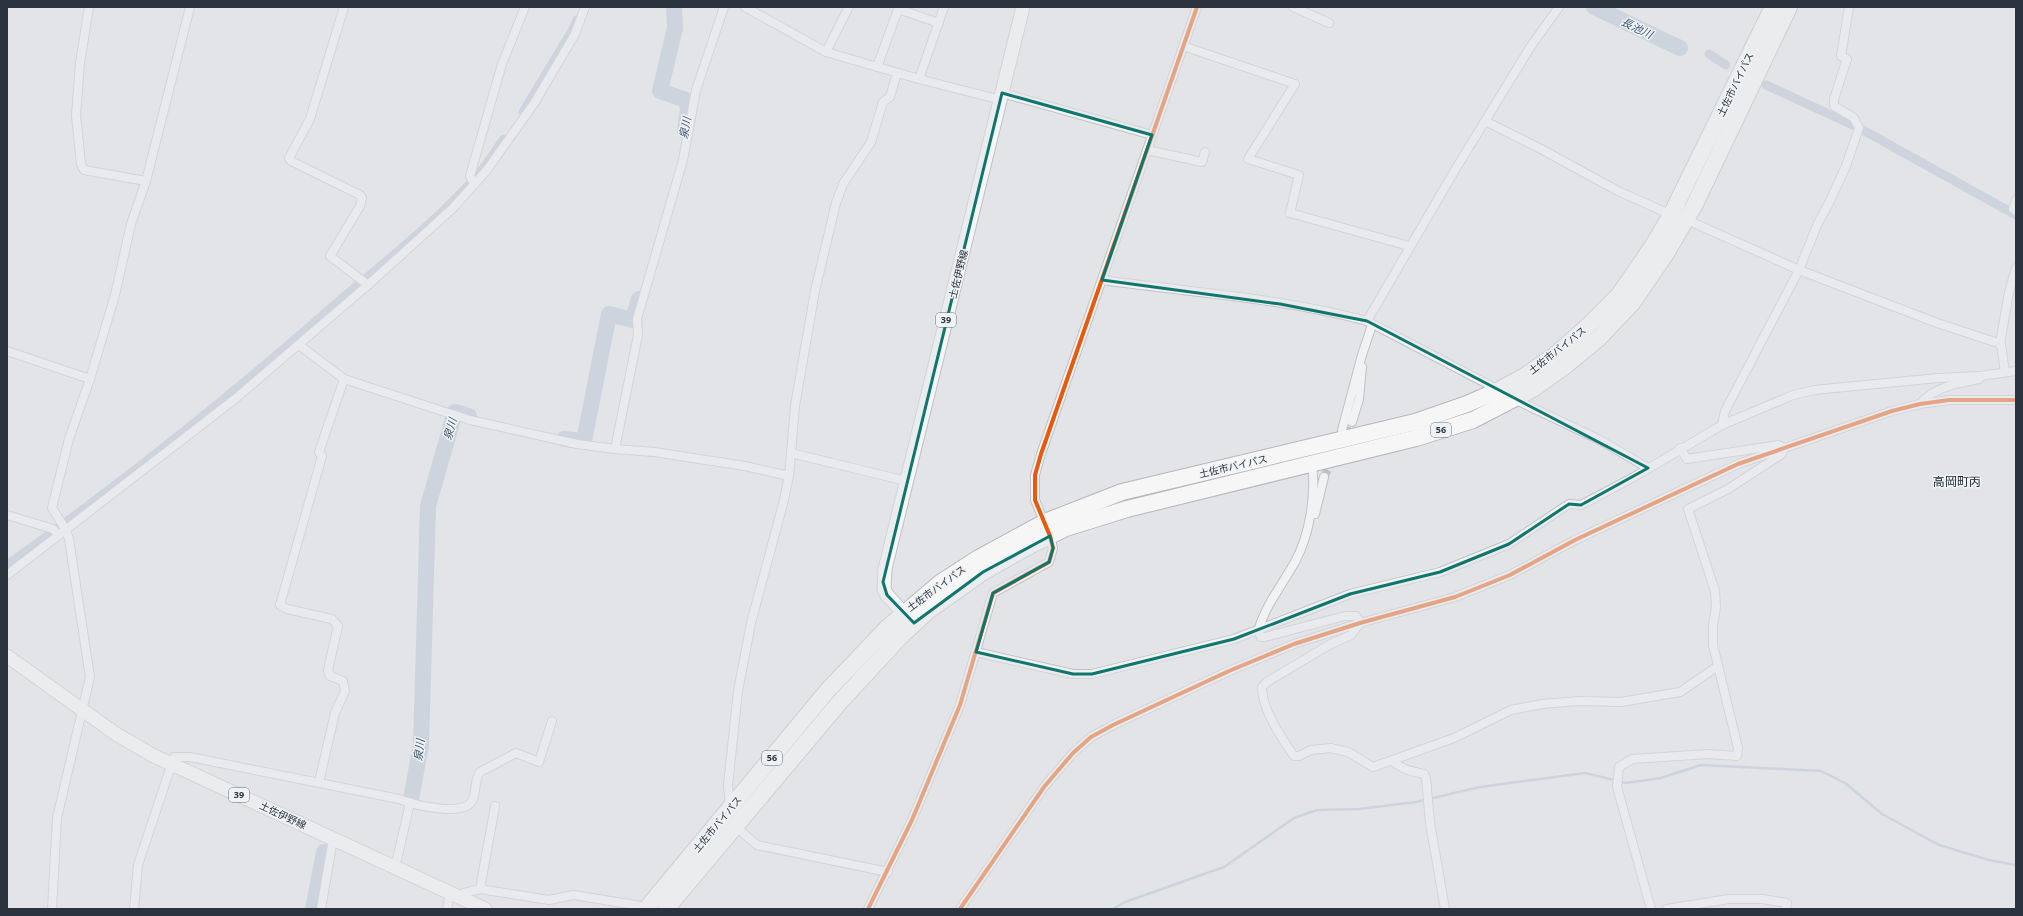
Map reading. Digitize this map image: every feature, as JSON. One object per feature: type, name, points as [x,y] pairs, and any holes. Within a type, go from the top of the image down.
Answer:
[{"type":"highway","name":"土佐市バイパス","points":[[1047,529],[1066,528],[1127,509],[1416,438],[1473,420],[1533,389],[1565,366],[1599,338],[1633,302],[1666,255],[1678,217],[1773,7]]},
{"type":"highway","name":"土佐市バイパス","points":[[666,909],[909,618],[946,579],[977,559],[1047,529],[1122,492],[1415,422],[1467,404],[1499,390],[1525,376],[1556,354],[1619,295],[1652,247],[1678,217],[1789,7]]},
{"type":"highway","name":"土佐市バイパス","points":[[647,908],[828,690],[909,618]]},
{"type":"main road","name":"土佐伊野線","points":[[909,618],[887,595],[883,582],[906,481],[1024,7]]},
{"type":"main road","name":"土佐伊野線","points":[[7,656],[116,734],[170,765],[485,909]]},
{"type":"street","points":[[89,7],[80,63],[76,115],[81,164],[84,170],[146,181]]},
{"type":"street","points":[[52,909],[57,818],[90,677],[61,529],[52,508],[69,439],[90,379],[115,295],[131,224],[146,181],[190,7]]},
{"type":"street","points":[[344,7],[310,118],[289,158],[291,161],[360,195],[362,198],[360,206],[330,256],[368,285]]},
{"type":"street","points":[[474,184],[470,176],[502,64],[525,7]]},
{"type":"street","points":[[7,575],[61,529],[235,399],[368,285],[453,208],[507,144],[535,102],[575,34],[585,7]]},
{"type":"street","points":[[615,449],[638,336],[637,319],[683,160],[696,90],[724,7]]},
{"type":"street","points":[[745,7],[826,52],[919,79],[1001,96],[1152,135]]},
{"type":"street","points":[[826,52],[849,7]]},
{"type":"street","points":[[919,79],[944,7]]},
{"type":"street","points":[[868,909],[888,872],[912,820],[960,705],[993,593],[1049,562],[1053,548],[1035,500],[1036,475],[1041,454],[1197,7]]},
{"type":"street","points":[[1294,7],[1329,23]]},
{"type":"street","points":[[1344,440],[1342,430],[1370,323],[1409,246],[1531,46],[1559,7]]},
{"type":"street","points":[[1722,425],[1724,411],[1800,270],[1818,223],[1846,166],[1859,128],[1854,118],[1834,106],[1834,99],[1847,59],[1841,56],[1849,7]]},
{"type":"street","points":[[878,67],[899,8],[938,23]]},
{"type":"street","points":[[1183,46],[1295,84],[1248,159],[1299,175],[1290,213],[1409,246]]},
{"type":"street","points":[[888,872],[757,845],[736,826],[730,809],[728,785],[738,691],[752,623],[789,476],[795,406],[815,291],[836,203],[843,184],[871,142],[883,102],[890,97],[897,73]]},
{"type":"street","points":[[1485,121],[1541,149],[1618,191],[1800,270],[1937,323],[2000,344]]},
{"type":"street","points":[[1147,150],[1202,162],[1205,152]]},
{"type":"street","points":[[2016,200],[2013,209],[2016,211]]},
{"type":"street","points":[[2005,372],[2000,344],[2009,292],[2016,268]]},
{"type":"street","points":[[1102,280],[1280,304],[1346,316],[1370,323],[1514,399],[1600,440],[1648,468]]},
{"type":"street","points":[[299,345],[344,379],[470,420],[577,444],[695,458],[789,476]]},
{"type":"street","points":[[7,351],[90,379]]},
{"type":"street","points":[[1352,422],[1359,400],[1362,377],[1362,355]]},
{"type":"street","points":[[976,652],[1073,674],[1092,674],[1234,639],[1258,632],[1350,594],[1440,572],[1509,544],[1569,504],[1581,504],[1648,468],[1680,448],[1722,425],[1793,395],[1814,390],[1980,376],[2016,371]]},
{"type":"street","points":[[1920,404],[1925,398],[1955,383],[1979,379],[1980,376]]},
{"type":"street","points":[[320,782],[335,714],[345,691],[343,681],[330,676],[328,670],[338,626],[332,619],[287,609],[280,605],[322,456],[319,452],[344,379]]},
{"type":"street","points":[[960,909],[1044,787],[1073,753],[1091,737],[1113,725],[1229,671],[1294,644],[1360,623],[1454,597],[1510,575],[1575,540],[1738,464],[1920,404],[1949,400],[2016,400]]},
{"type":"street","points":[[1680,448],[1687,459],[1779,445],[1784,448]]},
{"type":"street","points":[[1651,909],[1617,786],[1620,767],[1632,759],[1708,754],[1737,756],[1738,748],[1713,645],[1712,626],[1716,607],[1715,591],[1688,509],[1728,489],[1782,454],[1784,448]]},
{"type":"street","points":[[790,453],[906,481]]},
{"type":"street","points":[[1258,632],[1261,619],[1295,561],[1304,542],[1309,524],[1314,477],[1312,464]]},
{"type":"street","points":[[1304,542],[1313,530],[1317,504],[1324,477]]},
{"type":"street","points":[[7,515],[61,529]]},
{"type":"street","points":[[1258,632],[1265,638],[1345,616],[1356,616],[1360,623]]},
{"type":"street","points":[[1360,623],[1351,635],[1329,644],[1267,682],[1262,687],[1262,693],[1273,724],[1294,756],[1298,756],[1312,750],[1331,748],[1348,752],[1374,767],[1454,738],[1511,710],[1542,704],[1579,701],[1621,702],[1680,692],[1718,666]]},
{"type":"street","points":[[134,909],[138,865],[170,765],[174,757],[190,757],[320,782],[399,799],[410,803],[456,810],[467,807],[473,799],[476,777],[480,772],[516,753],[539,762],[552,721]]},
{"type":"street","points":[[1392,760],[1400,767],[1408,771],[1424,774],[1426,778],[1430,823],[1445,909]]},
{"type":"street","points":[[395,868],[410,803]]},
{"type":"street","points":[[480,889],[495,806]]},
{"type":"street","points":[[321,909],[332,839]]},
{"type":"street","points":[[447,909],[453,894],[480,889],[549,900],[573,895],[647,908]]},
{"type":"street","points":[[1667,909],[1729,899],[1762,899],[1787,903],[1786,909]]},
{"type":"highlighted area","points":[[1002,93],[1152,135],[1102,280],[1280,304],[1367,321],[1648,468],[1581,505],[1569,504],[1509,544],[1467,562],[1440,572],[1350,594],[1234,639],[1092,674],[1073,674],[976,652],[993,593],[1049,562],[1053,548],[1050,536],[983,572],[914,623],[887,595],[883,582]]},
{"type":"waterway","name":"泉川","points":[[674,7],[675,28],[660,91],[686,100],[688,109],[685,131]]},
{"type":"waterway","name":"長池川","points":[[1594,7],[1680,48]]},
{"type":"waterway","points":[[523,112],[577,20]]},
{"type":"waterway","points":[[1709,54],[1726,65]]},
{"type":"waterway","points":[[1766,85],[1857,127]]},
{"type":"waterway","points":[[1861,129],[2016,215]]},
{"type":"waterway","points":[[7,565],[51,534],[179,435],[396,253],[446,208],[481,172],[504,139]]},
{"type":"waterway","name":"泉川","points":[[564,439],[584,441],[609,314],[633,320],[639,299]]},
{"type":"waterway","name":"泉川","points":[[411,799],[421,745],[428,506],[455,412],[469,416]]},
{"type":"waterway","points":[[1113,909],[1125,902],[1224,867],[1294,818],[1317,810],[1359,809],[1416,802],[1480,787],[1585,773],[1626,783],[1661,778],[1701,765],[1821,771],[1845,783],[1882,814],[1939,845],[1989,860],[2016,865]]},
{"type":"waterway","name":"泉川","points":[[313,909],[324,852]]},
{"type":"tunnel","points":[[1324,477],[1352,422]]},
{"type":"cycle path","points":[[868,909],[912,820],[960,705],[993,593],[1049,562],[1053,548],[1050,536],[1035,500],[1035,475],[1197,7]]},
{"type":"cycle path","points":[[960,909],[1044,787],[1073,753],[1091,737],[1113,725],[1229,671],[1294,644],[1360,623],[1455,597],[1510,575],[1575,540],[1738,464],[1892,411],[1920,404],[1949,400],[2016,400]]},
{"type":"district","name":"高岡町丙","points":[[1957,482]]}]
